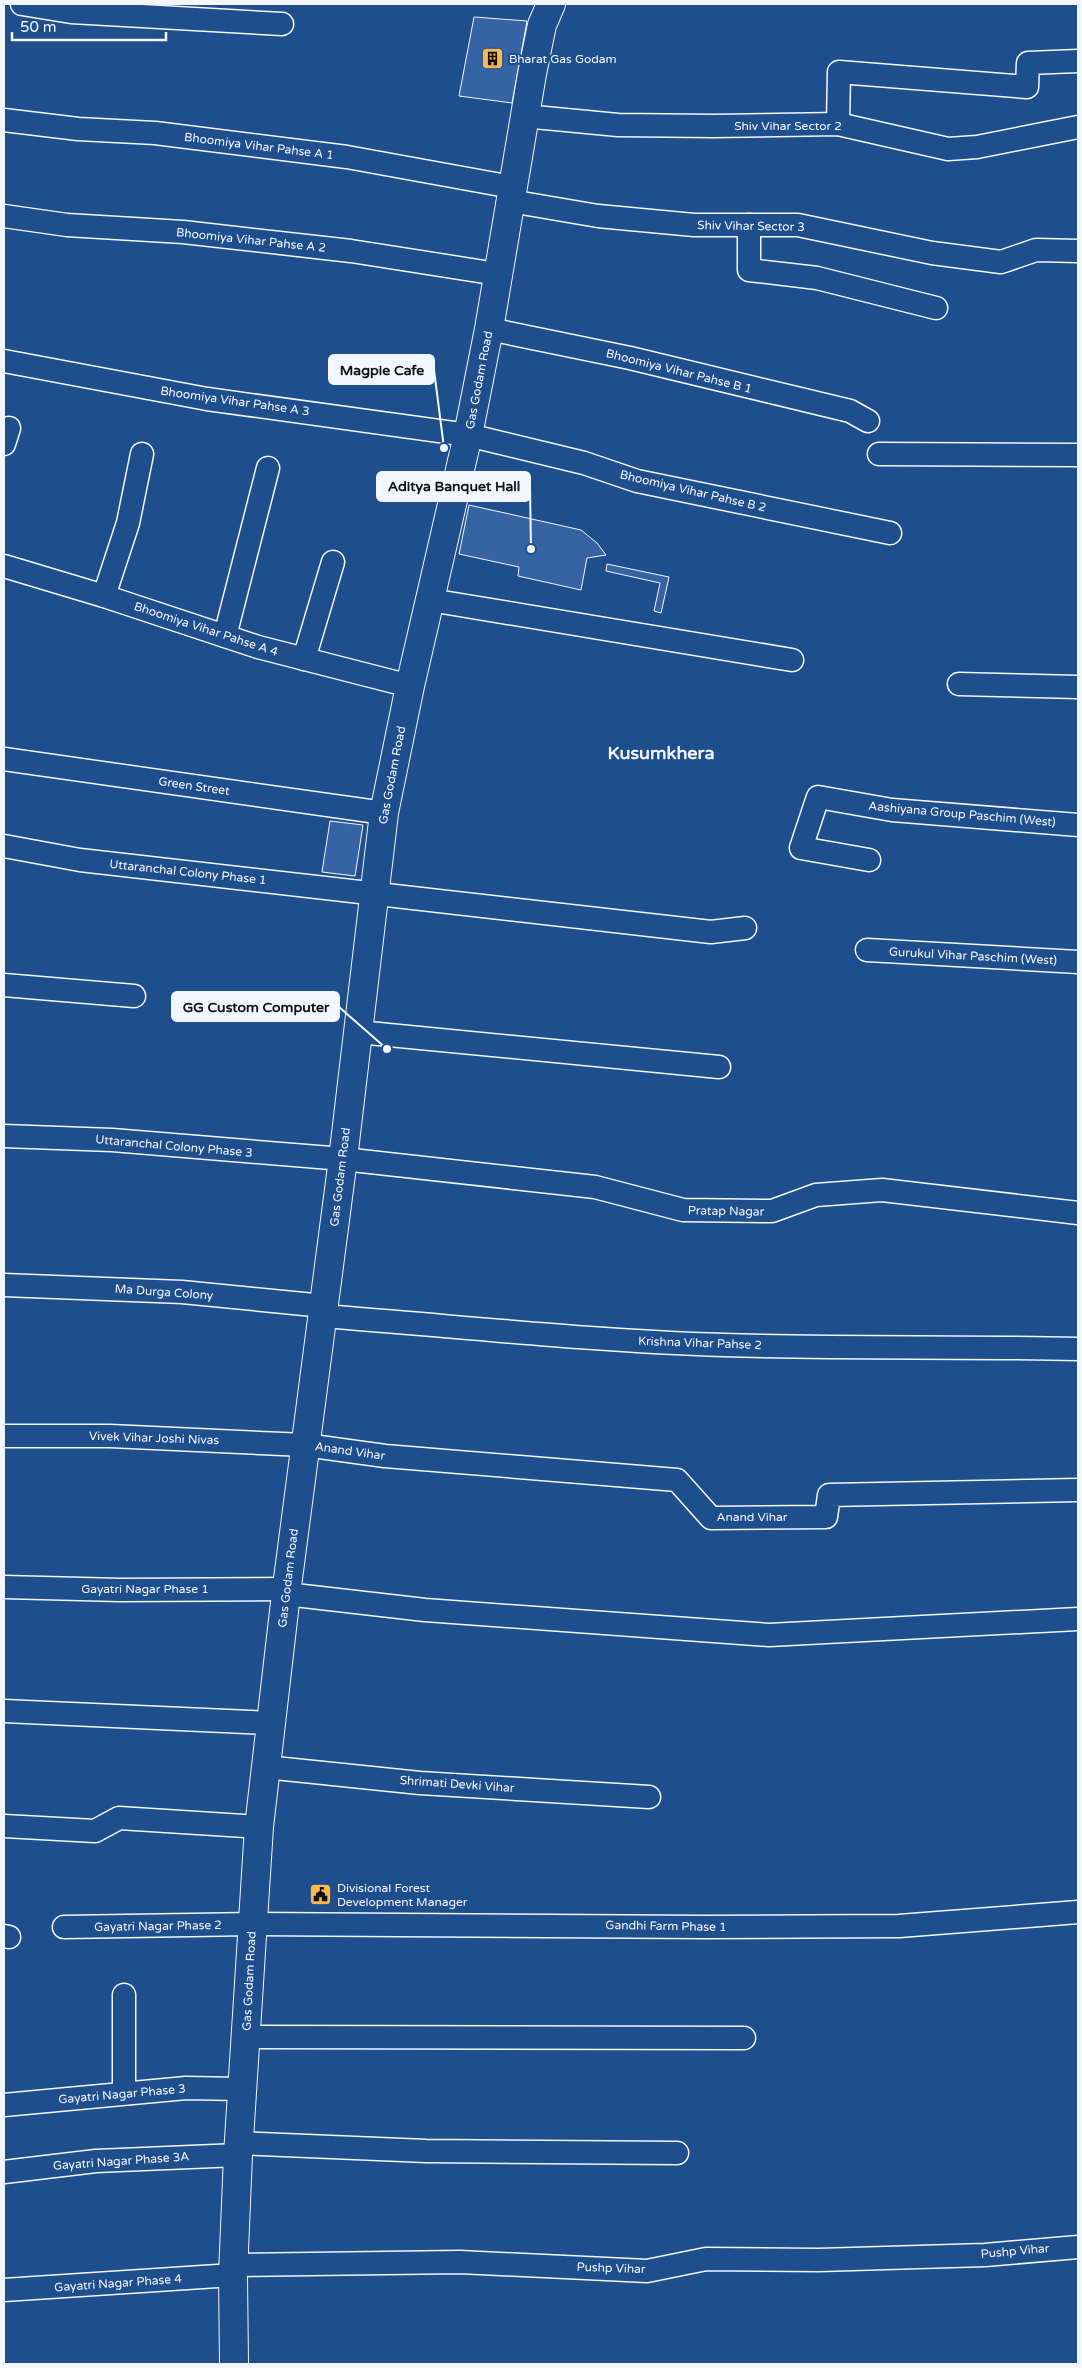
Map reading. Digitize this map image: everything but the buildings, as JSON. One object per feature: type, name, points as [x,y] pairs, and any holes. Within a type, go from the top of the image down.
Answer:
[{"type":"main road","name":"Gas Godam Road","points":[[234,2364],[233,2270],[238,2149],[258,1827],[286,1591],[343,1160],[384,813],[410,686],[468,435],[489,329],[524,116],[542,25],[551,4]]},
{"type":"street","points":[[22,4],[71,12],[282,24]]},
{"type":"street","points":[[838,124],[838,72],[1027,86],[1028,64],[1078,60]]},
{"type":"street","name":"Shiv Vihar Sector 2","points":[[524,116],[627,125],[838,124],[948,149],[977,147],[1078,128]]},
{"type":"street","name":"Bhoomiya Vihar Pahse A 1","points":[[4,120],[78,129],[155,133],[347,157],[511,194]]},
{"type":"street","name":"Shiv Vihar Sector 3","points":[[511,194],[598,216],[694,225],[798,225],[932,252],[1001,262],[1036,250],[1078,251]]},
{"type":"street","name":"Bhoomiya Vihar Pahse A 2","points":[[4,216],[67,225],[183,232],[351,251],[497,274]]},
{"type":"street","points":[[748,225],[749,270],[818,278],[936,308]]},
{"type":"street","name":"Bhoomiya Vihar Pahse B 1","points":[[489,329],[630,358],[850,411],[868,421]]},
{"type":"street","name":"Bhoomiya Vihar Pahse A 3","points":[[4,361],[207,399],[468,435]]},
{"type":"street","name":"Bhoomiya Vihar Pahse B 2","points":[[468,435],[584,463],[637,481],[890,533]]},
{"type":"street","points":[[104,596],[128,523],[142,454]]},
{"type":"street","points":[[879,454],[1078,454]]},
{"type":"street","points":[[225,636],[268,468]]},
{"type":"street","points":[[304,658],[333,562]]},
{"type":"street","name":"Bhoomiya Vihar Pahse A 4","points":[[4,566],[104,596],[225,636],[410,686]]},
{"type":"street","points":[[430,600],[792,660]]},
{"type":"street","points":[[959,684],[1078,687]]},
{"type":"street","name":"Green Street","points":[[4,759],[384,813]]},
{"type":"street","name":"Aashiyana Group Paschim (West)","points":[[869,860],[801,848],[818,797],[892,810],[1078,825]]},
{"type":"street","name":"Uttaranchal Colony Phase 1","points":[[4,846],[80,860],[711,932],[745,928]]},
{"type":"street","name":"Gurukul Vihar Paschim (West)","points":[[867,950],[1078,962]]},
{"type":"street","points":[[4,985],[134,996]]},
{"type":"street","points":[[358,1032],[719,1067]]},
{"type":"street","name":"Uttaranchal Colony Phase 3","points":[[4,1136],[112,1140],[343,1160]]},
{"type":"street","name":"Pratap Nagar","points":[[343,1160],[595,1187],[683,1210],[772,1212],[816,1195],[882,1190],[1078,1213]]},
{"type":"street","name":"Ma Durga Colony","points":[[4,1285],[182,1292],[323,1311]]},
{"type":"street","name":"Krishna Vihar Pahse 2","points":[[323,1311],[651,1342],[716,1345],[970,1346],[1078,1349]]},
{"type":"street","name":"Vivek Vihar Joshi Nivas","points":[[4,1436],[110,1436],[305,1445]]},
{"type":"street","name":"Anand Vihar","points":[[305,1445],[385,1456],[677,1480],[711,1518],[826,1517],[829,1495],[1078,1490]]},
{"type":"street","name":"Gayatri Nagar Phase 1","points":[[4,1587],[286,1591],[425,1610],[769,1636],[1078,1619]]},
{"type":"street","points":[[4,1710],[270,1722]]},
{"type":"street","name":"Shrimati Devki Vihar","points":[[265,1767],[420,1783],[649,1798]]},
{"type":"street","points":[[4,1826],[95,1831],[119,1818],[258,1827]]},
{"type":"street","name":"Gandhi Farm Phase 1","points":[[253,1924],[706,1927],[899,1926],[1078,1912]]},
{"type":"street","name":"Gayatri Nagar Phase 2","points":[[64,1927],[253,1924]]},
{"type":"street","points":[[124,1995],[124,2093]]},
{"type":"street","points":[[246,2036],[744,2038]]},
{"type":"street","name":"Gayatri Nagar Phase 3","points":[[4,2105],[186,2088],[241,2089]]},
{"type":"street","name":"Gayatri Nagar Phase 3A","points":[[4,2172],[96,2161],[238,2149],[677,2153]]},
{"type":"street","name":"Pushp Vihar","points":[[233,2270],[460,2262],[647,2271],[706,2258],[819,2260],[985,2255],[1078,2247]]},
{"type":"street","name":"Gayatri Nagar Phase 4","points":[[4,2290],[233,2270]]},
{"type":"place","name":"Bharat Gas Godam","points":[[493,59]]},
{"type":"place","name":"Magpie Cafe","points":[[444,448]]},
{"type":"place","name":"Aditya Banquet Hall","points":[[531,549]]},
{"type":"place","name":"GG Custom Computer","points":[[387,1049]]},
{"type":"place","name":"Divisional Forest Development Manager","points":[[321,1895]]},
{"type":"district","name":"Kusumkhera","points":[[661,753]]}]
